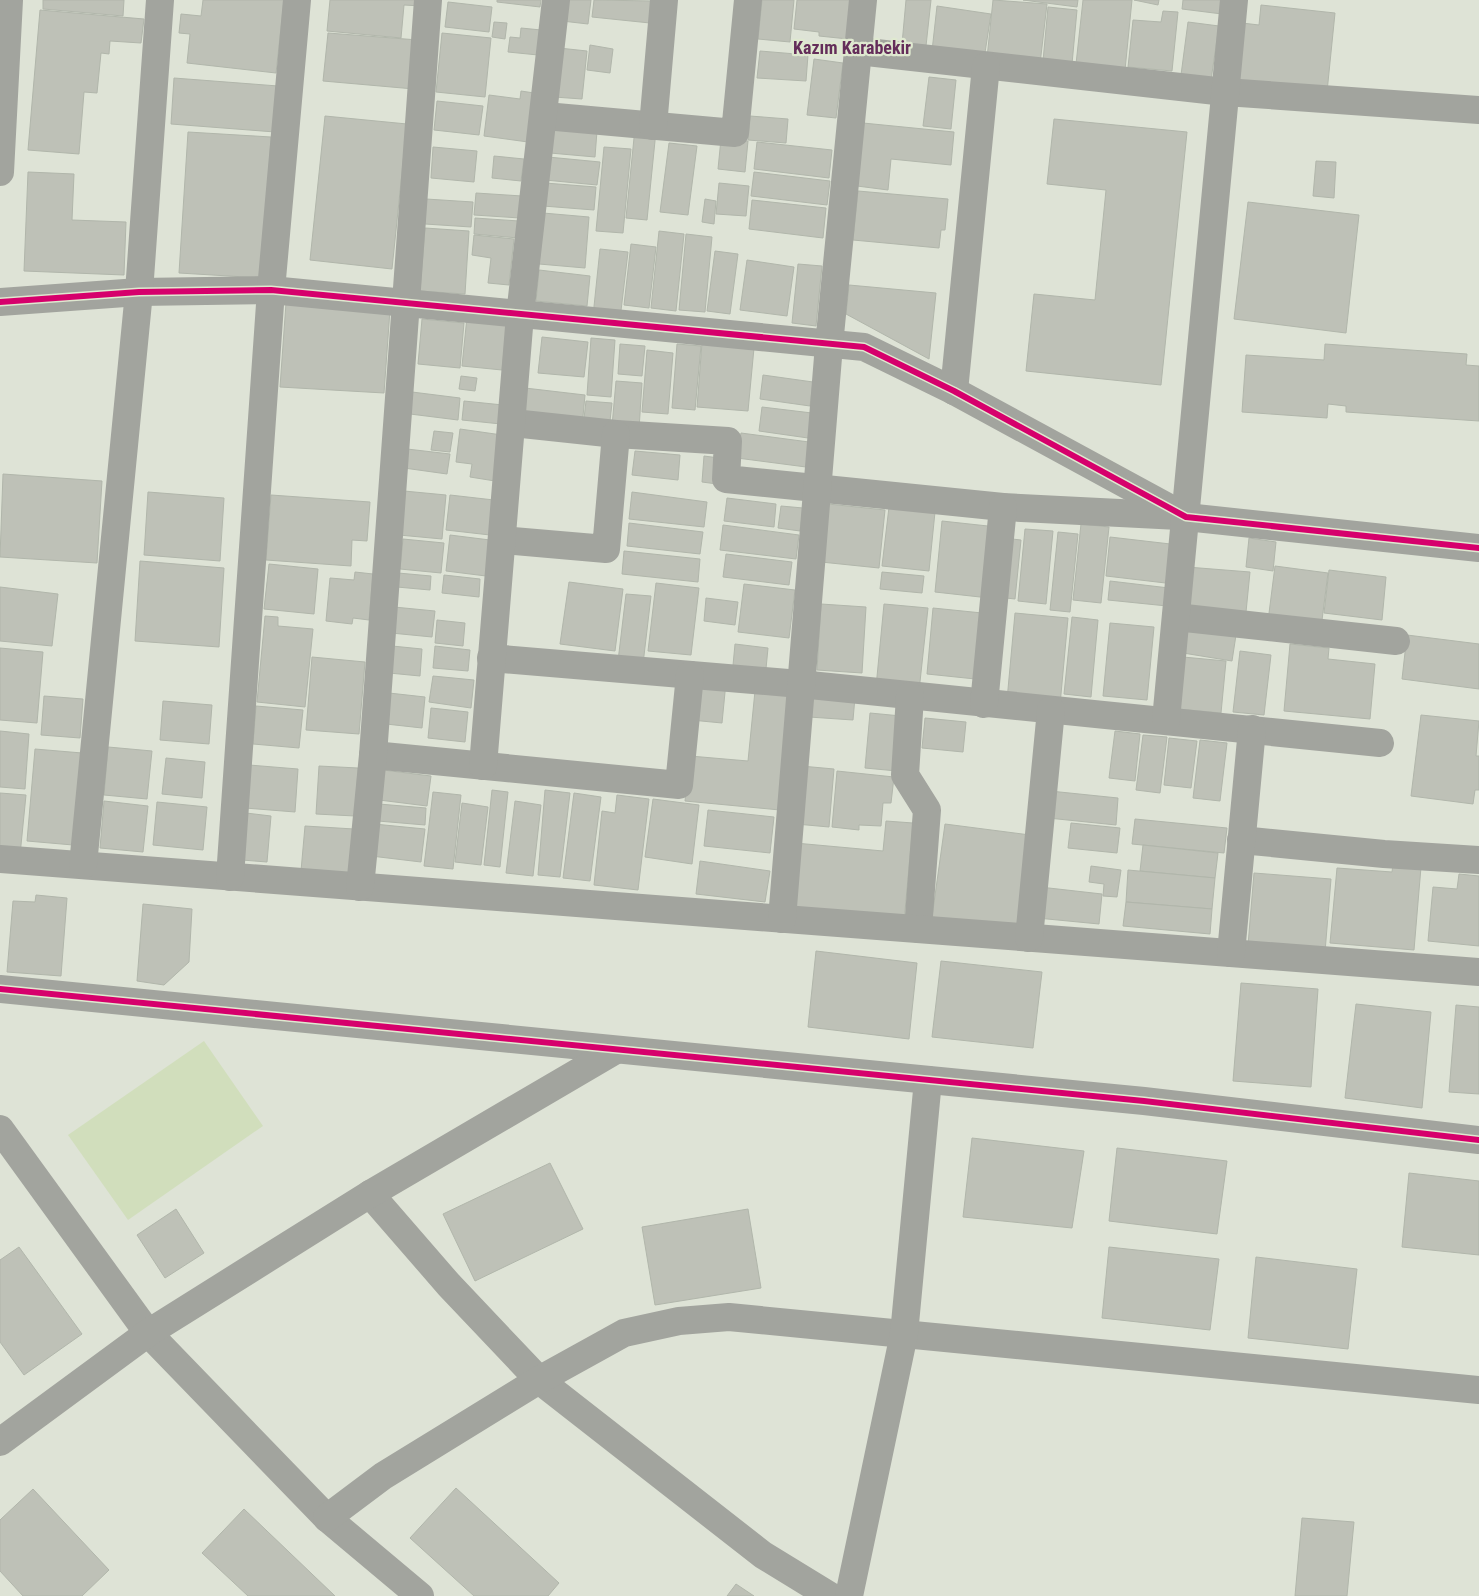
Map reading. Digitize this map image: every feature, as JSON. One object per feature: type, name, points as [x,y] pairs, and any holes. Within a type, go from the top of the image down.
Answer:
[{"type":"street","points":[[0,172],[9,0]]},
{"type":"street","points":[[84,865],[139,292],[160,0]]},
{"type":"street","points":[[230,877],[270,290],[297,0]]},
{"type":"street","points":[[360,887],[373,755],[428,0]]},
{"type":"street","points":[[483,766],[513,423],[520,315],[545,116],[556,0]]},
{"type":"street","points":[[653,126],[664,0]]},
{"type":"street","points":[[545,116],[735,134],[748,0]]},
{"type":"street","points":[[782,919],[829,345],[863,0]]},
{"type":"street","points":[[1166,720],[1234,0]]},
{"type":"street","points":[[858,51],[1224,92],[1479,110]]},
{"type":"street","points":[[954,391],[986,66]]},
{"type":"street","points":[[0,302],[139,292],[270,290],[406,305],[864,347],[954,391],[1186,517]]},
{"type":"street","points":[[513,423],[616,434],[728,440],[726,479],[1003,507],[1186,517],[1479,548]]},
{"type":"street","points":[[502,540],[606,549],[616,434]]},
{"type":"street","points":[[984,704],[1003,507]]},
{"type":"street","points":[[1176,617],[1396,641]]},
{"type":"street","points":[[491,658],[800,684],[1380,743]]},
{"type":"street","points":[[373,755],[679,785],[690,675]]},
{"type":"street","points":[[910,696],[905,775],[927,810],[918,929]]},
{"type":"street","points":[[1029,938],[1051,710]]},
{"type":"street","points":[[1231,953],[1252,730]]},
{"type":"street","points":[[1241,840],[1384,854],[1479,860]]},
{"type":"street","points":[[0,859],[1479,972]]},
{"type":"street","points":[[0,989],[1144,1101],[1479,1140]]},
{"type":"street","points":[[0,1442],[148,1332],[370,1194],[616,1050]]},
{"type":"street","points":[[849,1596],[904,1334],[928,1080]]},
{"type":"street","points":[[0,1129],[148,1332],[327,1518],[420,1596]]},
{"type":"street","points":[[370,1194],[449,1285],[539,1380],[763,1555],[830,1596]]},
{"type":"street","points":[[327,1518],[383,1476],[539,1380],[624,1333],[679,1321],[728,1317],[1479,1390]]},
{"type":"green space","points":[[204,1041],[263,1126],[128,1220],[68,1135]]},
{"type":"building","points":[[43,0],[124,0],[123,16],[43,9]]},
{"type":"building","points":[[203,0],[284,0],[276,73],[187,63],[190,34],[179,33],[181,14],[201,16]]},
{"type":"building","points":[[330,0],[421,0],[421,6],[404,5],[401,38],[327,31]]},
{"type":"building","points":[[497,0],[541,0],[540,7],[497,2]]},
{"type":"building","points":[[564,0],[591,0],[588,24],[562,21]]},
{"type":"building","points":[[594,0],[653,1],[650,23],[592,17]]},
{"type":"building","points":[[762,0],[794,0],[790,42],[758,39]]},
{"type":"building","points":[[797,0],[852,0],[848,39],[819,36],[819,32],[794,29]]},
{"type":"building","points":[[906,0],[931,0],[926,46],[902,44]]},
{"type":"building","points":[[993,0],[1047,4],[1040,64],[987,58]]},
{"type":"building","points":[[1023,0],[1078,0],[1077,7]]},
{"type":"building","points":[[1083,0],[1132,0],[1125,70],[1076,64]]},
{"type":"building","points":[[1134,0],[1159,0],[1158,5]]},
{"type":"building","points":[[1183,0],[1224,0],[1222,14],[1182,9]]},
{"type":"building","points":[[448,2],[492,7],[489,32],[445,27]]},
{"type":"building","points":[[1261,5],[1335,13],[1327,92],[1236,82],[1242,23],[1259,25]]},
{"type":"building","points":[[937,6],[991,14],[984,59],[932,51]]},
{"type":"building","points":[[1048,7],[1077,10],[1072,64],[1043,61]]},
{"type":"building","points":[[40,10],[144,19],[141,43],[110,41],[109,54],[101,53],[97,93],[84,92],[79,154],[28,150]]},
{"type":"building","points":[[1163,11],[1178,12],[1172,71],[1128,67],[1133,20],[1161,22]]},
{"type":"building","points":[[494,22],[507,23],[505,39],[492,37]]},
{"type":"building","points":[[1188,22],[1219,26],[1211,80],[1181,75]]},
{"type":"building","points":[[521,28],[541,30],[538,55],[508,52],[510,37],[520,38]]},
{"type":"building","points":[[328,33],[418,40],[414,89],[323,81]]},
{"type":"building","points":[[442,33],[491,38],[485,97],[436,92]]},
{"type":"building","points":[[590,45],[613,49],[610,73],[587,70]]},
{"type":"building","points":[[559,48],[587,51],[582,99],[554,97]]},
{"type":"building","points":[[760,51],[808,55],[806,81],[757,78]]},
{"type":"building","points":[[814,59],[843,63],[836,118],[807,115]]},
{"type":"building","points":[[929,77],[956,80],[951,129],[923,126]]},
{"type":"building","points":[[174,78],[278,86],[275,132],[171,124]]},
{"type":"building","points":[[521,91],[534,93],[528,142],[484,136],[489,95],[520,99]]},
{"type":"building","points":[[437,101],[483,106],[479,135],[434,130]]},
{"type":"building","points":[[325,116],[407,124],[392,269],[310,260]]},
{"type":"building","points":[[750,116],[788,119],[786,143],[748,140]]},
{"type":"building","points":[[1054,119],[1187,132],[1161,385],[1026,371],[1034,294],[1095,300],[1106,190],[1047,184]]},
{"type":"building","points":[[863,123],[954,132],[951,165],[891,159],[888,190],[857,186]]},
{"type":"building","points":[[552,127],[597,131],[595,157],[550,153]]},
{"type":"building","points":[[635,128],[656,131],[647,220],[626,218]]},
{"type":"building","points":[[188,132],[271,137],[262,278],[179,273]]},
{"type":"building","points":[[721,139],[748,141],[745,172],[718,169]]},
{"type":"building","points":[[757,142],[832,150],[829,178],[754,169]]},
{"type":"building","points":[[669,143],[697,146],[688,215],[660,212]]},
{"type":"building","points":[[433,147],[477,151],[474,182],[431,178]]},
{"type":"building","points":[[604,147],[631,149],[623,233],[596,231]]},
{"type":"building","points":[[494,156],[524,159],[521,181],[492,178]]},
{"type":"building","points":[[548,157],[600,162],[597,185],[545,180]]},
{"type":"building","points":[[1316,161],[1336,162],[1334,198],[1313,196]]},
{"type":"building","points":[[28,172],[74,174],[72,220],[126,222],[124,275],[24,271]]},
{"type":"building","points":[[754,172],[830,181],[827,205],[751,196]]},
{"type":"building","points":[[545,183],[596,187],[594,210],[543,206]]},
{"type":"building","points":[[719,183],[749,186],[746,216],[716,214]]},
{"type":"building","points":[[858,191],[948,199],[945,230],[941,230],[939,248],[853,240]]},
{"type":"building","points":[[476,193],[522,196],[520,218],[474,215]]},
{"type":"building","points":[[426,199],[473,202],[471,227],[425,224]]},
{"type":"building","points":[[705,199],[716,201],[714,224],[702,222]]},
{"type":"building","points":[[752,200],[826,208],[823,238],[749,229]]},
{"type":"building","points":[[1248,202],[1359,215],[1346,333],[1234,319]]},
{"type":"building","points":[[543,213],[589,217],[585,268],[539,264]]},
{"type":"building","points":[[475,218],[519,221],[518,238],[474,234]]},
{"type":"building","points":[[425,228],[469,231],[465,294],[420,291]]},
{"type":"building","points":[[659,231],[684,234],[676,311],[651,308]]},
{"type":"building","points":[[686,234],[712,237],[705,312],[679,310]]},
{"type":"building","points":[[474,235],[514,239],[509,285],[488,283],[491,258],[472,255]]},
{"type":"building","points":[[631,244],[656,247],[649,308],[624,305]]},
{"type":"building","points":[[600,249],[628,252],[620,319],[593,316]]},
{"type":"building","points":[[715,251],[738,254],[730,314],[707,311]]},
{"type":"building","points":[[747,260],[794,267],[787,316],[740,310]]},
{"type":"building","points":[[798,264],[822,266],[816,326],[792,323]]},
{"type":"building","points":[[539,270],[590,276],[587,306],[536,301]]},
{"type":"building","points":[[849,285],[936,293],[929,359],[846,314]]},
{"type":"building","points":[[286,303],[390,310],[384,393],[280,387]]},
{"type":"building","points":[[467,317],[507,321],[502,370],[462,366]]},
{"type":"building","points":[[422,319],[464,323],[460,368],[418,364]]},
{"type":"building","points":[[542,337],[588,342],[584,377],[538,373]]},
{"type":"building","points":[[591,338],[615,340],[611,397],[587,395]]},
{"type":"building","points":[[702,343],[754,348],[748,411],[697,407]]},
{"type":"building","points":[[620,344],[645,346],[642,376],[618,374]]},
{"type":"building","points":[[677,344],[701,346],[695,410],[672,408]]},
{"type":"building","points":[[1325,344],[1467,354],[1466,365],[1479,366],[1479,421],[1346,412],[1346,406],[1328,404],[1327,418],[1242,412],[1246,355],[1324,360]]},
{"type":"building","points":[[647,350],[673,353],[668,414],[642,412]]},
{"type":"building","points":[[763,375],[813,382],[810,406],[760,399]]},
{"type":"building","points":[[461,376],[477,378],[475,391],[459,389]]},
{"type":"building","points":[[616,381],[642,383],[639,429],[612,426]]},
{"type":"building","points":[[525,388],[585,395],[582,427],[522,421]]},
{"type":"building","points":[[412,392],[460,398],[458,420],[410,414]]},
{"type":"building","points":[[464,401],[503,405],[501,424],[462,420]]},
{"type":"building","points":[[586,401],[612,403],[609,430],[583,427]]},
{"type":"building","points":[[762,407],[812,413],[808,438],[759,431]]},
{"type":"building","points":[[460,429],[502,435],[495,481],[470,477],[472,464],[456,462]]},
{"type":"building","points":[[434,431],[453,433],[450,452],[431,450]]},
{"type":"building","points":[[741,433],[809,442],[806,467],[737,458]]},
{"type":"building","points":[[407,449],[450,454],[447,474],[404,468]]},
{"type":"building","points":[[635,451],[680,455],[678,480],[632,475]]},
{"type":"building","points":[[704,456],[719,458],[717,484],[702,482]]},
{"type":"building","points":[[3,474],[102,481],[97,563],[0,557]]},
{"type":"building","points":[[404,491],[446,495],[442,539],[399,535]]},
{"type":"building","points":[[148,492],[224,498],[220,561],[144,555]]},
{"type":"building","points":[[632,492],[707,502],[704,527],[629,519]]},
{"type":"building","points":[[271,495],[370,502],[367,541],[352,540],[351,566],[266,560]]},
{"type":"building","points":[[450,495],[494,500],[490,535],[446,530]]},
{"type":"building","points":[[727,498],[776,504],[774,527],[724,521]]},
{"type":"building","points":[[828,504],[885,510],[879,568],[821,562]]},
{"type":"building","points":[[781,506],[803,508],[800,531],[778,528]]},
{"type":"building","points":[[889,507],[935,512],[929,571],[882,566]]},
{"type":"building","points":[[942,521],[997,527],[989,598],[935,592]]},
{"type":"building","points":[[629,523],[703,532],[700,554],[627,546]]},
{"type":"building","points":[[1081,524],[1109,527],[1101,603],[1073,600]]},
{"type":"building","points":[[723,525],[799,535],[796,559],[720,550]]},
{"type":"building","points":[[1025,529],[1053,531],[1046,604],[1018,601]]},
{"type":"building","points":[[1058,532],[1078,534],[1070,612],[1050,610]]},
{"type":"building","points":[[450,535],[490,540],[486,576],[446,571]]},
{"type":"building","points":[[1110,537],[1179,545],[1174,584],[1106,576]]},
{"type":"building","points":[[1003,538],[1021,540],[1015,599],[997,597]]},
{"type":"building","points":[[1249,538],[1276,542],[1273,571],[1246,567]]},
{"type":"building","points":[[403,539],[444,543],[441,573],[400,569]]},
{"type":"building","points":[[624,551],[700,559],[698,582],[622,574]]},
{"type":"building","points":[[726,554],[792,562],[789,585],[723,577]]},
{"type":"building","points":[[140,561],[224,568],[219,647],[135,641]]},
{"type":"building","points":[[269,564],[318,569],[314,614],[264,609]]},
{"type":"building","points":[[1275,566],[1328,573],[1321,628],[1268,621]]},
{"type":"building","points":[[1187,567],[1250,572],[1246,612],[1184,606]]},
{"type":"building","points":[[1329,570],[1386,577],[1382,620],[1324,613]]},
{"type":"building","points":[[355,572],[373,574],[369,620],[353,618],[352,624],[326,621],[330,578],[354,580]]},
{"type":"building","points":[[882,572],[924,576],[922,593],[880,589]]},
{"type":"building","points":[[398,573],[431,576],[430,590],[397,587]]},
{"type":"building","points":[[444,575],[480,579],[479,597],[442,593]]},
{"type":"building","points":[[1110,581],[1169,588],[1167,606],[1108,600]]},
{"type":"building","points":[[569,582],[623,589],[615,651],[560,644]]},
{"type":"building","points":[[656,583],[699,588],[691,655],[648,651]]},
{"type":"building","points":[[744,584],[795,590],[789,638],[738,632]]},
{"type":"building","points":[[0,587],[58,594],[52,646],[0,641]]},
{"type":"building","points":[[626,594],[651,596],[643,664],[618,661]]},
{"type":"building","points":[[706,598],[738,602],[735,625],[704,621]]},
{"type":"building","points":[[821,604],[866,607],[862,673],[817,670]]},
{"type":"building","points":[[884,604],[928,608],[919,691],[876,687]]},
{"type":"building","points":[[394,607],[435,611],[432,637],[391,633]]},
{"type":"building","points":[[933,608],[992,614],[985,680],[927,674]]},
{"type":"building","points":[[1015,613],[1068,618],[1060,705],[1007,700]]},
{"type":"building","points":[[265,616],[278,617],[278,626],[313,629],[305,707],[257,702]]},
{"type":"building","points":[[1072,617],[1098,620],[1091,697],[1064,694]]},
{"type":"building","points":[[437,620],[465,623],[463,646],[435,643]]},
{"type":"building","points":[[1110,623],[1154,627],[1147,700],[1103,696]]},
{"type":"building","points":[[1186,629],[1236,635],[1232,661],[1183,653]]},
{"type":"building","points":[[1407,635],[1479,644],[1479,689],[1402,679]]},
{"type":"building","points":[[735,644],[768,648],[765,679],[732,676]]},
{"type":"building","points":[[1290,644],[1329,648],[1328,659],[1375,664],[1370,719],[1284,711]]},
{"type":"building","points":[[392,646],[422,649],[420,676],[389,673]]},
{"type":"building","points":[[435,646],[470,650],[468,671],[433,668]]},
{"type":"building","points":[[0,648],[43,652],[37,723],[0,720]]},
{"type":"building","points":[[1240,651],[1271,655],[1264,715],[1233,712]]},
{"type":"building","points":[[312,657],[365,662],[359,734],[306,730]]},
{"type":"building","points":[[1183,657],[1226,661],[1221,713],[1178,709]]},
{"type":"building","points":[[433,676],[474,680],[471,708],[429,702]]},
{"type":"building","points":[[695,680],[726,682],[722,723],[691,720]]},
{"type":"building","points":[[755,691],[790,694],[780,810],[685,801],[690,756],[748,761]]},
{"type":"building","points":[[389,693],[425,697],[422,728],[386,724]]},
{"type":"building","points":[[811,694],[855,697],[853,720],[809,717]]},
{"type":"building","points":[[44,696],[83,699],[80,738],[41,735]]},
{"type":"building","points":[[163,701],[212,705],[209,744],[160,740]]},
{"type":"building","points":[[256,706],[303,710],[299,748],[253,744]]},
{"type":"building","points":[[431,708],[468,712],[465,742],[428,738]]},
{"type":"building","points":[[870,713],[901,716],[897,771],[865,768]]},
{"type":"building","points":[[1421,715],[1479,721],[1476,756],[1479,756],[1479,790],[1475,790],[1473,804],[1411,796]]},
{"type":"building","points":[[925,718],[966,722],[963,752],[922,748]]},
{"type":"building","points":[[0,731],[29,734],[25,789],[0,787]]},
{"type":"building","points":[[1115,731],[1140,734],[1135,781],[1109,778]]},
{"type":"building","points":[[1143,735],[1167,737],[1160,793],[1136,790]]},
{"type":"building","points":[[1169,738],[1197,741],[1191,788],[1164,785]]},
{"type":"building","points":[[1200,740],[1227,743],[1220,801],[1193,798]]},
{"type":"building","points":[[108,747],[152,751],[147,799],[104,795]]},
{"type":"building","points":[[35,749],[82,753],[73,845],[27,841]]},
{"type":"building","points":[[166,758],[205,762],[202,798],[162,794]]},
{"type":"building","points":[[249,765],[298,769],[295,812],[245,808]]},
{"type":"building","points":[[319,766],[358,768],[355,816],[316,814]]},
{"type":"building","points":[[801,766],[834,769],[829,827],[796,824]]},
{"type":"building","points":[[383,770],[431,776],[427,806],[379,800]]},
{"type":"building","points":[[837,771],[894,777],[891,803],[883,803],[881,826],[859,825],[859,830],[832,827]]},
{"type":"building","points":[[492,790],[508,792],[500,867],[484,865]]},
{"type":"building","points":[[545,790],[570,793],[560,877],[538,875]]},
{"type":"building","points":[[1050,791],[1118,798],[1116,825],[1048,818]]},
{"type":"building","points":[[433,792],[461,795],[453,869],[424,866]]},
{"type":"building","points":[[0,793],[26,795],[20,855],[0,853]]},
{"type":"building","points":[[574,793],[601,797],[590,881],[563,878]]},
{"type":"building","points":[[617,795],[649,799],[638,890],[594,885],[602,811],[615,813]]},
{"type":"building","points":[[653,799],[699,805],[692,864],[645,857]]},
{"type":"building","points":[[104,801],[148,806],[143,852],[100,848]]},
{"type":"building","points":[[515,801],[541,805],[533,876],[506,873]]},
{"type":"building","points":[[157,802],[207,807],[203,850],[153,845]]},
{"type":"building","points":[[462,803],[488,807],[481,865],[455,862]]},
{"type":"building","points":[[379,804],[426,808],[425,825],[378,821]]},
{"type":"building","points":[[708,810],[774,817],[770,853],[704,846]]},
{"type":"building","points":[[246,813],[271,816],[267,862],[242,860]]},
{"type":"building","points":[[1135,819],[1227,828],[1224,853],[1132,844]]},
{"type":"building","points":[[886,821],[913,823],[904,922],[789,906],[795,843],[883,851]]},
{"type":"building","points":[[1071,823],[1120,828],[1117,853],[1068,848]]},
{"type":"building","points":[[374,824],[425,829],[421,862],[371,856]]},
{"type":"building","points":[[945,824],[1030,835],[1018,929],[932,917]]},
{"type":"building","points":[[305,826],[354,829],[350,875],[301,871]]},
{"type":"building","points":[[1143,845],[1218,853],[1215,878],[1140,871]]},
{"type":"building","points":[[700,861],[770,871],[765,902],[696,894]]},
{"type":"building","points":[[1393,864],[1421,867],[1414,950],[1330,943],[1337,868],[1392,872]]},
{"type":"building","points":[[1091,866],[1121,870],[1117,897],[1103,896],[1104,884],[1089,882]]},
{"type":"building","points":[[1128,870],[1215,878],[1212,909],[1126,902]]},
{"type":"building","points":[[1254,873],[1331,879],[1325,952],[1248,945]]},
{"type":"building","points":[[1459,874],[1479,876],[1479,946],[1428,941],[1433,887],[1457,889]]},
{"type":"building","points":[[1040,887],[1102,894],[1099,924],[1037,918]]},
{"type":"building","points":[[36,895],[67,898],[61,976],[7,972],[13,901],[35,902]]},
{"type":"building","points":[[1126,902],[1212,909],[1210,934],[1123,926]]},
{"type":"building","points":[[143,904],[192,909],[189,962],[164,985],[137,981]]},
{"type":"building","points":[[816,951],[917,963],[909,1039],[808,1027]]},
{"type":"building","points":[[941,961],[1042,972],[1033,1048],[932,1037]]},
{"type":"building","points":[[1241,983],[1318,989],[1311,1087],[1233,1081]]},
{"type":"building","points":[[1356,1004],[1431,1012],[1422,1108],[1345,1098]]},
{"type":"building","points":[[1456,1005],[1479,1007],[1479,1094],[1449,1092]]},
{"type":"building","points":[[972,1138],[1084,1151],[1072,1228],[963,1217]]},
{"type":"building","points":[[1117,1148],[1227,1161],[1217,1234],[1109,1221]]},
{"type":"building","points":[[550,1163],[583,1229],[475,1281],[443,1214]]},
{"type":"building","points":[[1409,1173],[1479,1181],[1479,1255],[1402,1247]]},
{"type":"building","points":[[176,1209],[204,1253],[165,1278],[137,1235]]},
{"type":"building","points":[[748,1209],[761,1288],[655,1305],[642,1227]]},
{"type":"building","points":[[19,1247],[82,1334],[24,1375],[0,1342],[0,1260]]},
{"type":"building","points":[[1109,1247],[1219,1259],[1210,1330],[1102,1318]]},
{"type":"building","points":[[1256,1257],[1357,1269],[1348,1349],[1248,1338]]},
{"type":"building","points":[[456,1488],[559,1583],[548,1596],[474,1596],[410,1538]]},
{"type":"building","points":[[33,1489],[109,1570],[82,1596],[23,1596],[0,1571],[0,1520]]},
{"type":"building","points":[[244,1509],[335,1596],[248,1596],[202,1553]]},
{"type":"building","points":[[1302,1518],[1354,1522],[1347,1596],[1295,1596]]},
{"type":"building","points":[[736,1584],[754,1596],[727,1596]]},
{"type":"cycle path","points":[[0,302],[139,292],[271,290],[864,347],[954,391],[1186,517],[1479,548]]},
{"type":"cycle path","points":[[0,989],[1144,1101],[1479,1140]]},
{"type":"district","name":"Kazım Karabekir","points":[[852,47]]}]
